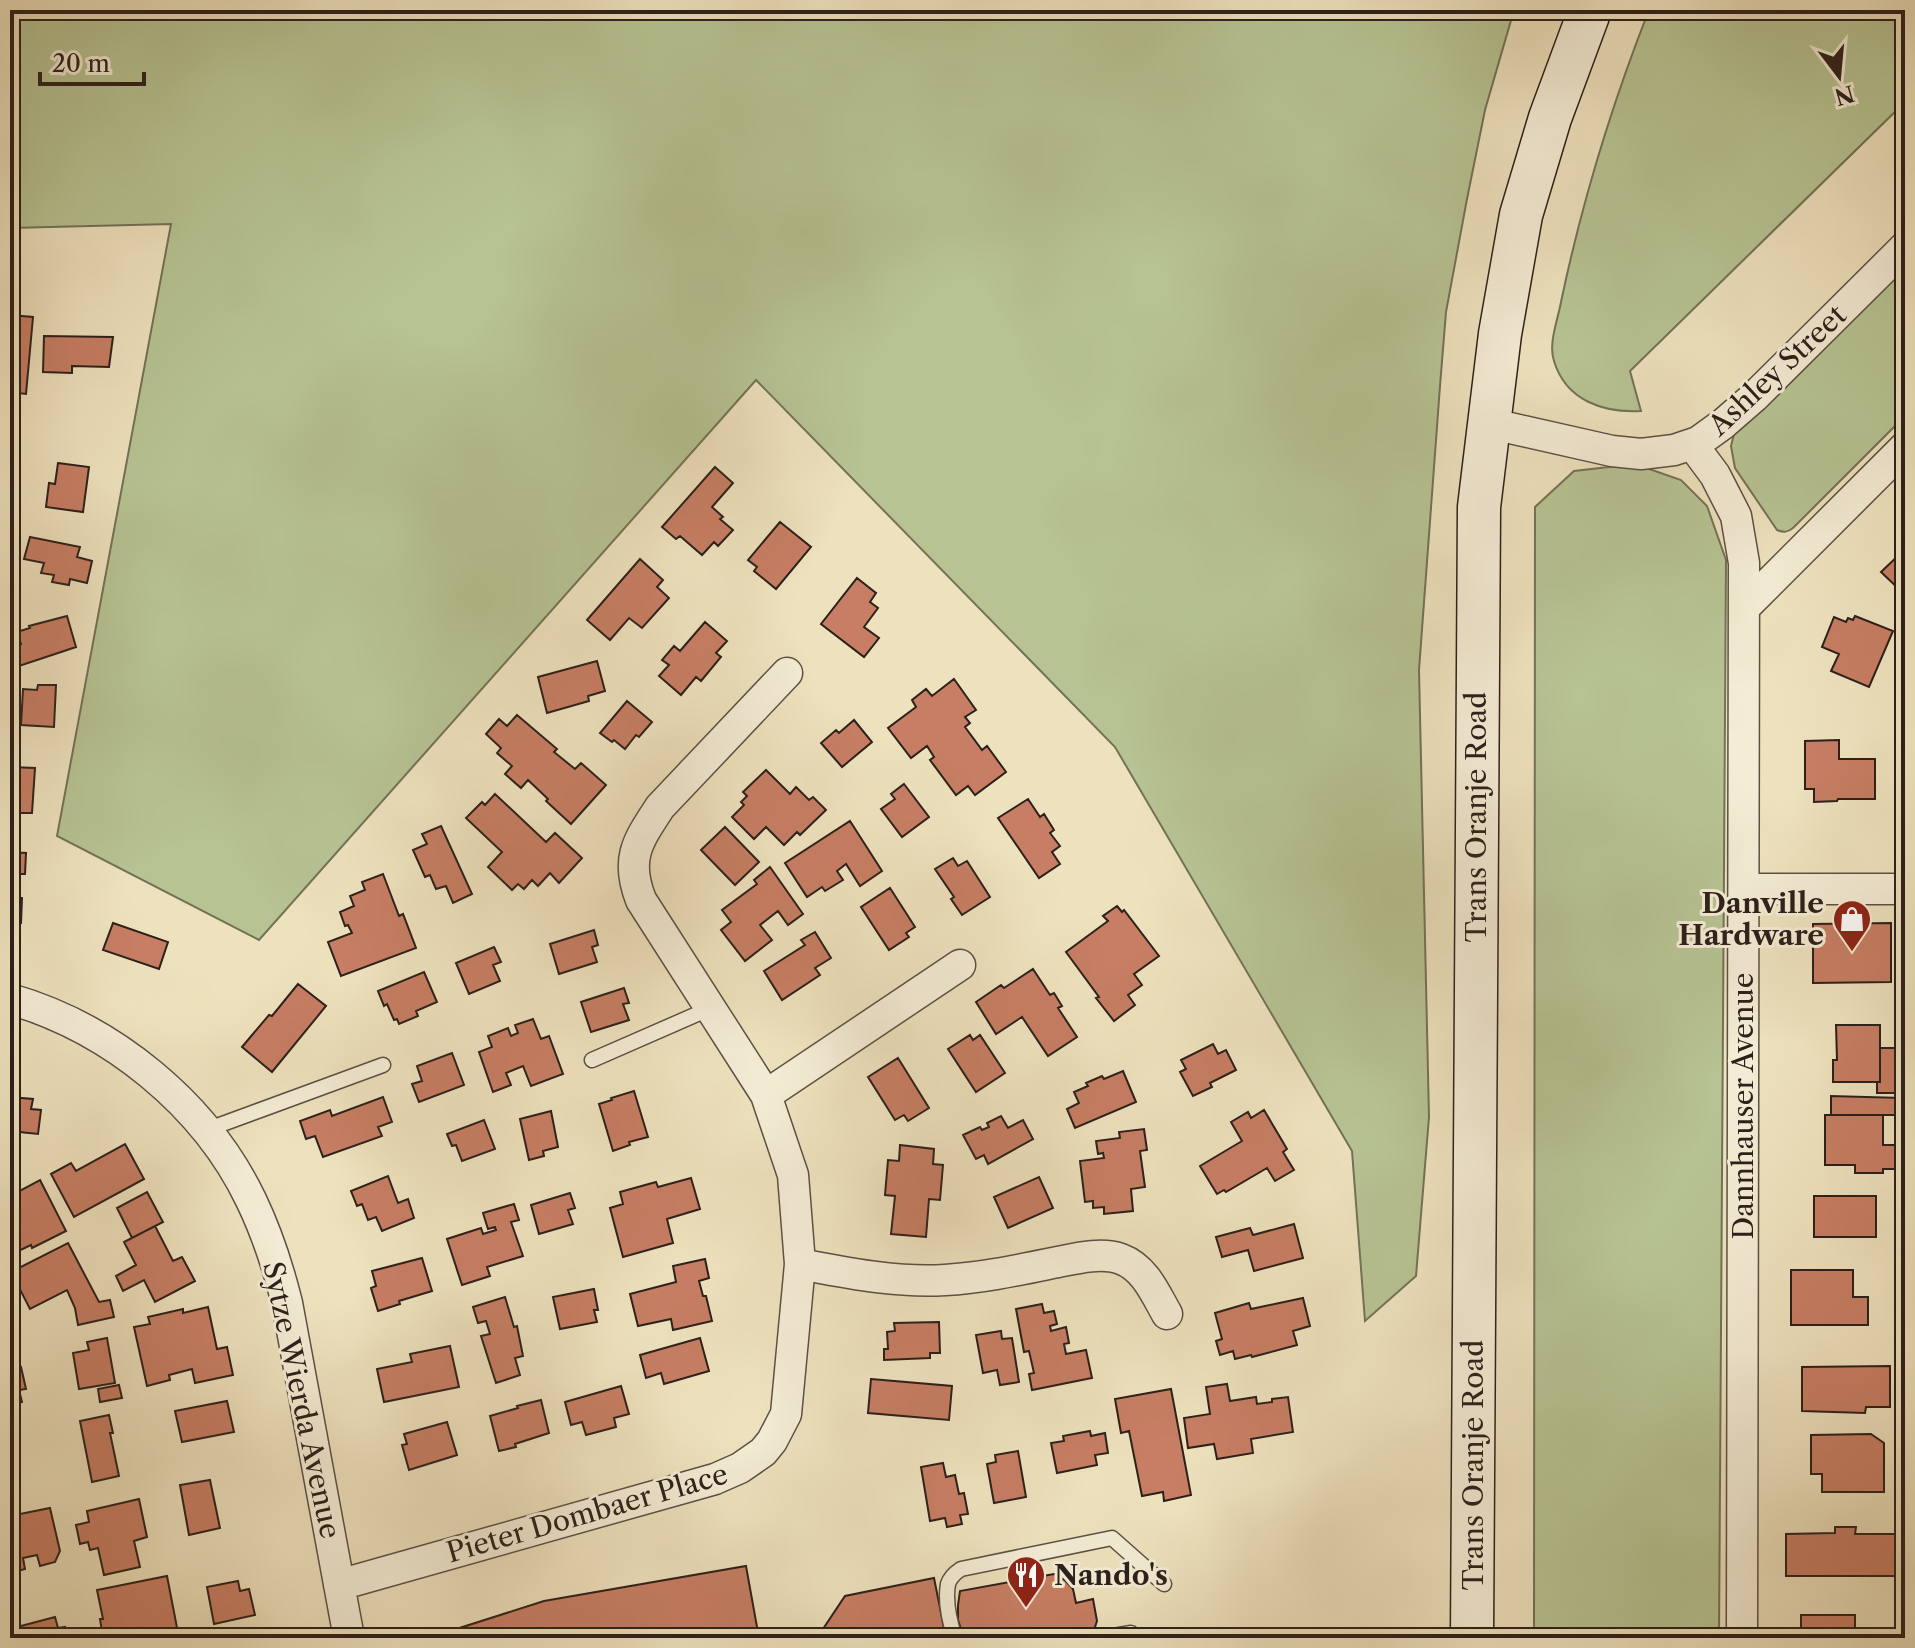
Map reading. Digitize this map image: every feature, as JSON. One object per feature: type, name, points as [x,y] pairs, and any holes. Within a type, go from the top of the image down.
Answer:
[{"type":"main road","name":"Trans Oranje Road","points":[[1472,1638],[1479,507],[1500,334],[1521,215],[1550,118],[1590,10]]},
{"type":"street","name":"Ashley Street","points":[[1488,423],[1612,451],[1641,454],[1674,450],[1698,442],[1754,397],[1905,247]]},
{"type":"street","name":"Dannhauser Avenue","points":[[1692,444],[1715,475],[1736,516],[1744,563],[1742,1638]]},
{"type":"street","points":[[1744,608],[1905,447]]},
{"type":"street","name":"Pieter Dombaer Place","points":[[339,1585],[715,1479],[740,1468],[763,1452],[786,1414],[800,1264],[793,1175],[766,1095],[641,900],[632,869],[644,832],[660,807],[787,673]]},
{"type":"street","points":[[1744,889],[1905,889]]},
{"type":"street","points":[[766,1095],[960,965]]},
{"type":"street","name":"Sytze Wierda Avenue","points":[[10,999],[40,1008],[89,1032],[132,1059],[170,1091],[206,1130],[228,1158],[250,1197],[277,1264],[287,1303],[349,1638]]},
{"type":"street","points":[[800,1264],[886,1279],[945,1280],[1092,1256],[1118,1258],[1146,1278],[1167,1314]]},
{"type":"lane","points":[[592,1060],[711,1008]]},
{"type":"lane","points":[[206,1130],[383,1065]]},
{"type":"lane","points":[[955,1638],[949,1619],[948,1584],[961,1569],[1112,1538],[1164,1584]]},
{"type":"lane","points":[[1102,1638],[1131,1633]]},
{"type":"green space","points":[[23,10],[1514,10],[1485,110],[1467,199],[1446,312],[1440,386],[1419,670],[1429,1117],[1416,1276],[1365,1321],[1352,1151],[1115,747],[756,380],[259,940],[57,836],[171,224],[10,228],[10,18]]},
{"type":"green space","points":[[1649,10],[1905,10],[1905,102],[1630,371],[1641,411],[1613,410],[1588,402],[1567,386],[1554,361],[1552,347],[1588,190],[1610,117]]},
{"type":"green space","points":[[1905,260],[1905,416],[1793,528],[1786,532],[1777,530],[1735,468],[1731,446],[1736,426]]},
{"type":"green space","points":[[1635,464],[1681,480],[1707,506],[1726,560],[1719,1638],[1534,1638],[1535,507],[1574,471]]},
{"type":"building","points":[[10,315],[33,317],[26,394],[10,392]]},
{"type":"building","points":[[44,336],[113,337],[109,367],[72,366],[72,373],[43,372]]},
{"type":"building","points":[[58,463],[89,467],[83,512],[46,507],[49,483],[55,484]]},
{"type":"building","points":[[715,467],[733,483],[712,507],[733,530],[718,546],[714,542],[702,555],[680,536],[676,539],[662,527]]},
{"type":"building","points":[[780,522],[811,547],[776,589],[754,571],[757,567],[748,560]]},
{"type":"building","points":[[30,537],[80,547],[77,557],[92,561],[87,583],[70,579],[69,585],[52,582],[54,575],[41,573],[44,563],[24,559]]},
{"type":"building","points":[[1905,549],[1905,595],[1881,572]]},
{"type":"building","points":[[640,559],[663,580],[657,587],[669,598],[642,628],[629,618],[610,640],[587,620]]},
{"type":"building","points":[[857,578],[876,593],[870,602],[878,608],[864,627],[879,638],[864,657],[821,624]]},
{"type":"building","points":[[67,616],[76,647],[16,667],[10,647],[21,644],[17,632]]},
{"type":"building","points":[[1855,616],[1893,631],[1869,687],[1831,671],[1839,654],[1822,647],[1834,617],[1846,622]]},
{"type":"building","points":[[705,622],[727,641],[716,653],[721,657],[701,681],[696,677],[681,695],[659,676],[669,665],[662,660],[674,646],[680,651]]},
{"type":"building","points":[[597,661],[605,691],[588,696],[589,701],[547,713],[538,677]]},
{"type":"building","points":[[954,679],[976,710],[965,717],[970,723],[965,727],[982,750],[987,746],[1006,772],[975,795],[968,786],[956,795],[930,760],[934,757],[927,746],[911,758],[888,728],[916,707],[912,700],[926,689],[932,696]]},
{"type":"building","points":[[38,685],[56,685],[54,727],[21,725],[23,689],[37,690]]},
{"type":"building","points":[[627,701],[652,722],[625,749],[600,733]]},
{"type":"building","points":[[517,715],[575,769],[581,763],[606,785],[571,824],[528,780],[521,788],[505,774],[512,766],[497,753],[501,748],[486,734],[499,719],[507,726]]},
{"type":"building","points":[[854,720],[872,742],[842,767],[821,743]]},
{"type":"building","points":[[1839,740],[1839,759],[1875,759],[1875,799],[1814,802],[1814,789],[1805,789],[1805,741]]},
{"type":"building","points":[[10,767],[35,768],[32,813],[20,813],[20,820],[10,819]]},
{"type":"building","points":[[766,770],[790,794],[796,787],[809,800],[813,797],[826,810],[800,835],[797,832],[784,845],[766,827],[754,839],[732,817],[744,805],[741,802],[747,796],[743,792]]},
{"type":"building","points":[[904,784],[929,817],[902,837],[881,809],[895,799],[891,794]]},
{"type":"building","points":[[495,794],[546,842],[555,833],[582,858],[559,883],[550,873],[538,886],[532,880],[524,889],[518,884],[512,890],[488,867],[502,852],[466,818]]},
{"type":"building","points":[[1028,799],[1040,817],[1044,814],[1054,830],[1050,833],[1060,846],[1052,852],[1060,864],[1039,878],[998,818]]},
{"type":"building","points":[[850,821],[882,871],[860,886],[846,864],[837,871],[843,880],[825,891],[822,887],[807,897],[785,863]]},
{"type":"building","points":[[441,826],[472,894],[453,903],[446,886],[436,889],[430,875],[425,877],[413,850],[427,844],[422,834]]},
{"type":"building","points":[[725,827],[759,862],[735,885],[701,850]]},
{"type":"building","points":[[10,852],[26,853],[25,874],[16,874],[15,897],[22,898],[21,923],[10,923]]},
{"type":"building","points":[[953,858],[958,866],[967,861],[990,897],[962,915],[935,869]]},
{"type":"building","points":[[770,867],[803,914],[788,925],[778,911],[760,925],[772,940],[745,961],[721,930],[731,922],[722,910],[757,884],[754,880]]},
{"type":"building","points":[[383,874],[399,916],[403,914],[416,948],[341,976],[328,942],[352,933],[348,925],[345,926],[340,912],[354,906],[350,896],[365,890],[362,882]]},
{"type":"building","points":[[890,888],[915,927],[906,933],[909,937],[889,950],[861,907]]},
{"type":"building","points":[[1117,906],[1122,912],[1124,910],[1159,956],[1134,974],[1142,985],[1128,995],[1135,1005],[1114,1021],[1066,952],[1108,921],[1103,916]]},
{"type":"building","points":[[113,923],[168,942],[159,969],[103,950]]},
{"type":"building","name":"Danville Hardware","points":[[1891,923],[1891,982],[1813,983],[1813,924]]},
{"type":"building","points":[[594,930],[598,945],[592,947],[597,962],[559,974],[550,944]]},
{"type":"building","points":[[815,932],[831,958],[815,968],[820,975],[782,1000],[764,971],[805,945],[801,940]]},
{"type":"building","points":[[494,947],[501,962],[493,965],[500,981],[469,994],[456,963]]},
{"type":"building","points":[[1033,969],[1050,995],[1054,993],[1062,1006],[1058,1008],[1077,1037],[1048,1056],[1022,1017],[996,1034],[976,1002]]},
{"type":"building","points":[[424,972],[437,1002],[416,1011],[418,1016],[399,1024],[387,1004],[384,1006],[378,991]]},
{"type":"building","points":[[298,984],[326,1006],[272,1072],[242,1047]]},
{"type":"building","points":[[624,988],[629,1003],[623,1004],[629,1020],[591,1032],[581,1002]]},
{"type":"building","points":[[533,1019],[541,1039],[549,1036],[563,1074],[531,1086],[523,1066],[506,1073],[511,1085],[493,1092],[479,1052],[492,1047],[488,1036],[508,1028],[511,1036],[518,1033],[515,1025]]},
{"type":"building","points":[[1836,1025],[1880,1025],[1880,1082],[1833,1082],[1833,1060],[1837,1060]]},
{"type":"building","points":[[970,1035],[973,1040],[980,1035],[1005,1073],[976,1092],[948,1049]]},
{"type":"building","points":[[1213,1044],[1218,1054],[1226,1050],[1236,1070],[1193,1096],[1180,1072],[1186,1069],[1181,1060]]},
{"type":"building","points":[[1880,1048],[1903,1048],[1905,1093],[1877,1093]]},
{"type":"building","points":[[452,1053],[464,1085],[419,1102],[412,1084],[422,1081],[417,1066]]},
{"type":"building","points":[[898,1058],[929,1108],[908,1121],[904,1115],[895,1120],[868,1077]]},
{"type":"building","points":[[1123,1071],[1136,1102],[1075,1128],[1067,1109],[1079,1103],[1074,1092],[1102,1076],[1104,1079]]},
{"type":"building","points":[[634,1091],[648,1137],[629,1142],[630,1145],[613,1151],[599,1104]]},
{"type":"building","points":[[1905,1095],[1905,1115],[1831,1115],[1831,1096],[1902,1098]]},
{"type":"building","points":[[10,1097],[33,1099],[31,1109],[41,1110],[38,1134],[10,1131]]},
{"type":"building","points":[[383,1097],[392,1122],[378,1127],[382,1136],[323,1157],[315,1136],[306,1139],[300,1121],[330,1110],[332,1116]]},
{"type":"building","points":[[1264,1110],[1287,1149],[1283,1152],[1294,1170],[1275,1181],[1267,1168],[1217,1194],[1200,1166],[1242,1141],[1231,1122],[1248,1112],[1251,1118]]},
{"type":"building","points":[[551,1111],[558,1147],[543,1151],[544,1156],[529,1160],[520,1119]]},
{"type":"building","points":[[1825,1115],[1883,1115],[1883,1145],[1905,1145],[1905,1169],[1855,1173],[1855,1165],[1825,1165]]},
{"type":"building","points":[[1001,1116],[1008,1128],[1023,1120],[1033,1139],[988,1164],[984,1155],[976,1159],[963,1135],[980,1127],[982,1130],[989,1127],[987,1123]]},
{"type":"building","points":[[484,1120],[495,1149],[462,1161],[456,1145],[452,1146],[447,1134]]},
{"type":"building","points":[[1144,1129],[1147,1150],[1140,1151],[1145,1187],[1131,1189],[1133,1211],[1104,1214],[1104,1207],[1093,1208],[1093,1201],[1085,1202],[1080,1161],[1104,1158],[1103,1153],[1098,1154],[1096,1141],[1120,1138],[1119,1132]]},
{"type":"building","points":[[125,1144],[144,1179],[74,1217],[51,1174],[71,1163],[76,1171]]},
{"type":"building","points":[[900,1145],[934,1149],[933,1164],[943,1165],[940,1200],[929,1199],[926,1237],[891,1234],[895,1196],[885,1195],[888,1160],[899,1161]]},
{"type":"building","points":[[388,1176],[398,1203],[408,1199],[414,1218],[382,1231],[376,1217],[368,1220],[362,1204],[357,1206],[351,1191]]},
{"type":"building","points":[[1039,1177],[1053,1208],[1008,1228],[994,1197]]},
{"type":"building","points":[[691,1178],[700,1209],[667,1219],[673,1243],[623,1257],[610,1208],[623,1204],[620,1192],[656,1182],[658,1187]]},
{"type":"building","points":[[40,1180],[66,1231],[10,1255],[10,1196]]},
{"type":"building","points":[[147,1192],[163,1222],[132,1238],[117,1208]]},
{"type":"building","points":[[570,1193],[575,1208],[568,1210],[573,1224],[539,1234],[531,1205]]},
{"type":"building","points":[[1814,1196],[1876,1196],[1876,1237],[1814,1237]]},
{"type":"building","points":[[514,1204],[519,1220],[511,1222],[523,1256],[487,1267],[490,1276],[462,1285],[447,1239],[481,1228],[483,1234],[496,1230],[495,1227],[488,1229],[483,1213]]},
{"type":"building","points":[[1294,1224],[1303,1258],[1254,1271],[1248,1250],[1222,1257],[1216,1237],[1250,1228],[1253,1235]]},
{"type":"building","points":[[155,1226],[173,1261],[182,1257],[195,1281],[155,1302],[144,1280],[123,1291],[116,1276],[136,1265],[124,1242]]},
{"type":"building","points":[[68,1243],[99,1302],[110,1300],[114,1317],[78,1325],[67,1290],[30,1309],[11,1272]]},
{"type":"building","points":[[422,1258],[432,1291],[378,1311],[371,1288],[376,1286],[372,1271]]},
{"type":"building","points":[[705,1259],[709,1278],[699,1281],[712,1321],[673,1330],[671,1319],[638,1326],[630,1294],[676,1282],[673,1266]]},
{"type":"building","points":[[1791,1270],[1853,1270],[1853,1297],[1868,1297],[1868,1325],[1791,1325]]},
{"type":"building","points":[[594,1289],[597,1322],[560,1329],[553,1297]]},
{"type":"building","points":[[505,1297],[514,1327],[517,1326],[523,1356],[515,1358],[520,1375],[496,1383],[481,1336],[490,1334],[486,1321],[478,1323],[473,1307]]},
{"type":"building","points":[[1303,1298],[1310,1326],[1293,1331],[1297,1345],[1252,1357],[1235,1359],[1233,1351],[1220,1355],[1216,1341],[1222,1339],[1215,1313],[1249,1303],[1251,1309]]},
{"type":"building","points":[[1042,1304],[1044,1313],[1054,1311],[1057,1324],[1050,1326],[1051,1331],[1066,1327],[1069,1343],[1064,1344],[1066,1354],[1086,1350],[1092,1378],[1032,1390],[1029,1374],[1034,1373],[1029,1351],[1024,1352],[1016,1309]]},
{"type":"building","points":[[208,1307],[217,1349],[227,1347],[233,1375],[195,1383],[192,1369],[169,1375],[170,1380],[147,1386],[134,1327],[150,1324],[148,1317]]},
{"type":"building","points":[[939,1322],[940,1353],[930,1353],[930,1358],[884,1360],[884,1349],[888,1349],[887,1332],[895,1331],[894,1323]]},
{"type":"building","points":[[1001,1331],[1002,1339],[1012,1338],[1019,1382],[1000,1385],[997,1370],[983,1373],[976,1335]]},
{"type":"building","points":[[107,1338],[115,1383],[79,1389],[73,1353],[89,1350],[87,1342]]},
{"type":"building","points":[[700,1338],[709,1371],[664,1384],[661,1373],[646,1378],[640,1355]]},
{"type":"building","points":[[450,1346],[459,1387],[384,1402],[377,1369],[412,1362],[410,1354]]},
{"type":"building","points":[[1890,1366],[1890,1407],[1866,1407],[1865,1413],[1802,1411],[1802,1367]]},
{"type":"building","points":[[21,1367],[26,1389],[19,1390],[22,1402],[10,1405],[10,1369]]},
{"type":"building","points":[[871,1379],[952,1386],[949,1420],[868,1413]]},
{"type":"building","points":[[1227,1384],[1230,1401],[1256,1397],[1257,1404],[1288,1397],[1293,1432],[1251,1439],[1253,1453],[1217,1459],[1214,1444],[1188,1448],[1184,1418],[1210,1414],[1206,1387]]},
{"type":"building","points":[[119,1385],[122,1398],[100,1402],[98,1389]]},
{"type":"building","points":[[621,1386],[629,1414],[614,1418],[616,1427],[586,1435],[582,1422],[571,1425],[565,1402]]},
{"type":"building","points":[[1171,1389],[1191,1495],[1164,1501],[1163,1492],[1142,1496],[1129,1431],[1121,1433],[1115,1399]]},
{"type":"building","points":[[541,1400],[549,1433],[499,1451],[490,1416]]},
{"type":"building","points":[[227,1401],[234,1432],[182,1442],[175,1411]]},
{"type":"building","points":[[109,1415],[119,1476],[92,1482],[80,1421]]},
{"type":"building","points":[[447,1422],[457,1455],[409,1470],[402,1445],[407,1444],[404,1434]]},
{"type":"building","points":[[1090,1431],[1091,1436],[1105,1433],[1108,1453],[1095,1455],[1097,1465],[1057,1473],[1051,1443],[1064,1441],[1063,1436]]},
{"type":"building","points":[[1871,1434],[1884,1443],[1884,1492],[1822,1492],[1822,1474],[1811,1474],[1811,1435]]},
{"type":"building","points":[[1018,1451],[1026,1497],[994,1503],[987,1464],[996,1462],[995,1455]]},
{"type":"building","points":[[943,1463],[946,1477],[955,1475],[959,1494],[964,1493],[968,1514],[960,1515],[962,1524],[947,1527],[945,1518],[930,1521],[921,1467]]},
{"type":"building","points":[[210,1480],[220,1528],[189,1535],[180,1485]]},
{"type":"building","points":[[139,1499],[147,1537],[134,1541],[140,1567],[104,1575],[98,1548],[90,1550],[88,1542],[80,1544],[76,1525],[89,1522],[87,1511]]},
{"type":"building","points":[[50,1508],[60,1551],[55,1562],[40,1566],[37,1555],[23,1558],[25,1569],[10,1573],[10,1516]]},
{"type":"building","points":[[1835,1527],[1856,1527],[1855,1534],[1905,1534],[1905,1576],[1786,1576],[1786,1534],[1835,1533]]},
{"type":"building","points":[[746,1566],[759,1638],[428,1638],[544,1601]]},
{"type":"building","name":"Nando's","points":[[1054,1574],[1073,1589],[1076,1603],[1093,1599],[1097,1621],[1094,1630],[1053,1638],[964,1638],[958,1620],[960,1591]]},
{"type":"building","points":[[167,1576],[179,1638],[142,1638],[141,1632],[103,1638],[97,1590]]},
{"type":"building","points":[[934,1578],[946,1638],[817,1638],[845,1596]]},
{"type":"building","points":[[238,1581],[240,1591],[249,1589],[255,1615],[214,1624],[207,1587]]},
{"type":"building","points":[[1801,1615],[1855,1615],[1855,1638],[1801,1638]]},
{"type":"building","points":[[55,1617],[58,1628],[65,1627],[67,1638],[10,1638],[12,1625],[14,1635],[23,1633],[21,1626]]},
{"type":"place","name":"Danville Hardware","points":[[1852,953]]},
{"type":"place","name":"Nando's","points":[[1026,1609]]}]
